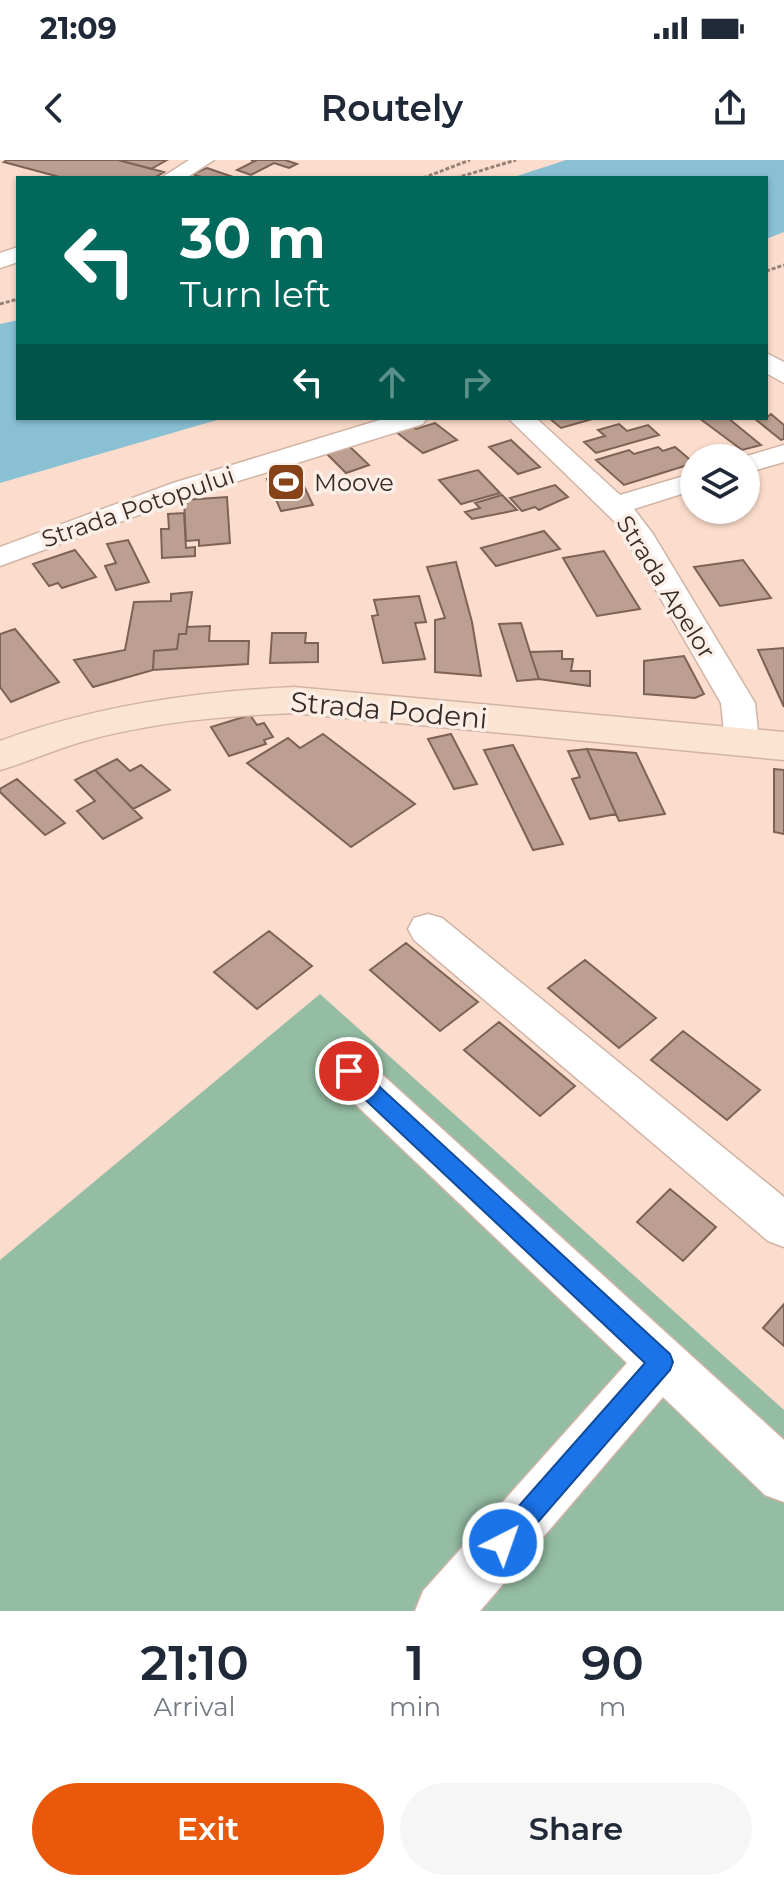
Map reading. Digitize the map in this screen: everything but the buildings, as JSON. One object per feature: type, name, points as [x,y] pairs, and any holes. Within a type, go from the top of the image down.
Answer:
[{"type":"main road","name":"Strada Podeni","points":[[0,756],[89,724],[153,711],[220,702],[279,700],[784,746]]},
{"type":"street","points":[[175,176],[204,160]]},
{"type":"street","points":[[768,362],[784,375]]},
{"type":"street","name":"Strada Potopului","points":[[0,557],[183,489],[407,420]]},
{"type":"street","name":"Strada Apelor","points":[[523,420],[615,506],[638,534],[738,703],[742,742]]},
{"type":"street","points":[[760,461],[784,453]]},
{"type":"street","points":[[615,506],[680,485]]},
{"type":"street","points":[[428,929],[784,1226]]},
{"type":"street","points":[[349,1071],[784,1476]]},
{"type":"street","points":[[443,1611],[661,1362]]},
{"type":"path","points":[[428,176],[470,160]]},
{"type":"path","points":[[463,176],[516,160]]},
{"type":"green space","points":[[320,994],[784,1410],[784,1611],[0,1611],[0,1260]]},
{"type":"water","points":[[566,160],[784,160],[784,232],[768,238],[768,176],[517,176]]},
{"type":"water","points":[[16,320],[16,420],[217,420],[0,483],[0,324]]},
{"type":"place","name":"Moove","points":[[286,482]]},
{"type":"route","points":[[349,1071],[661,1362],[503,1543]]}]
